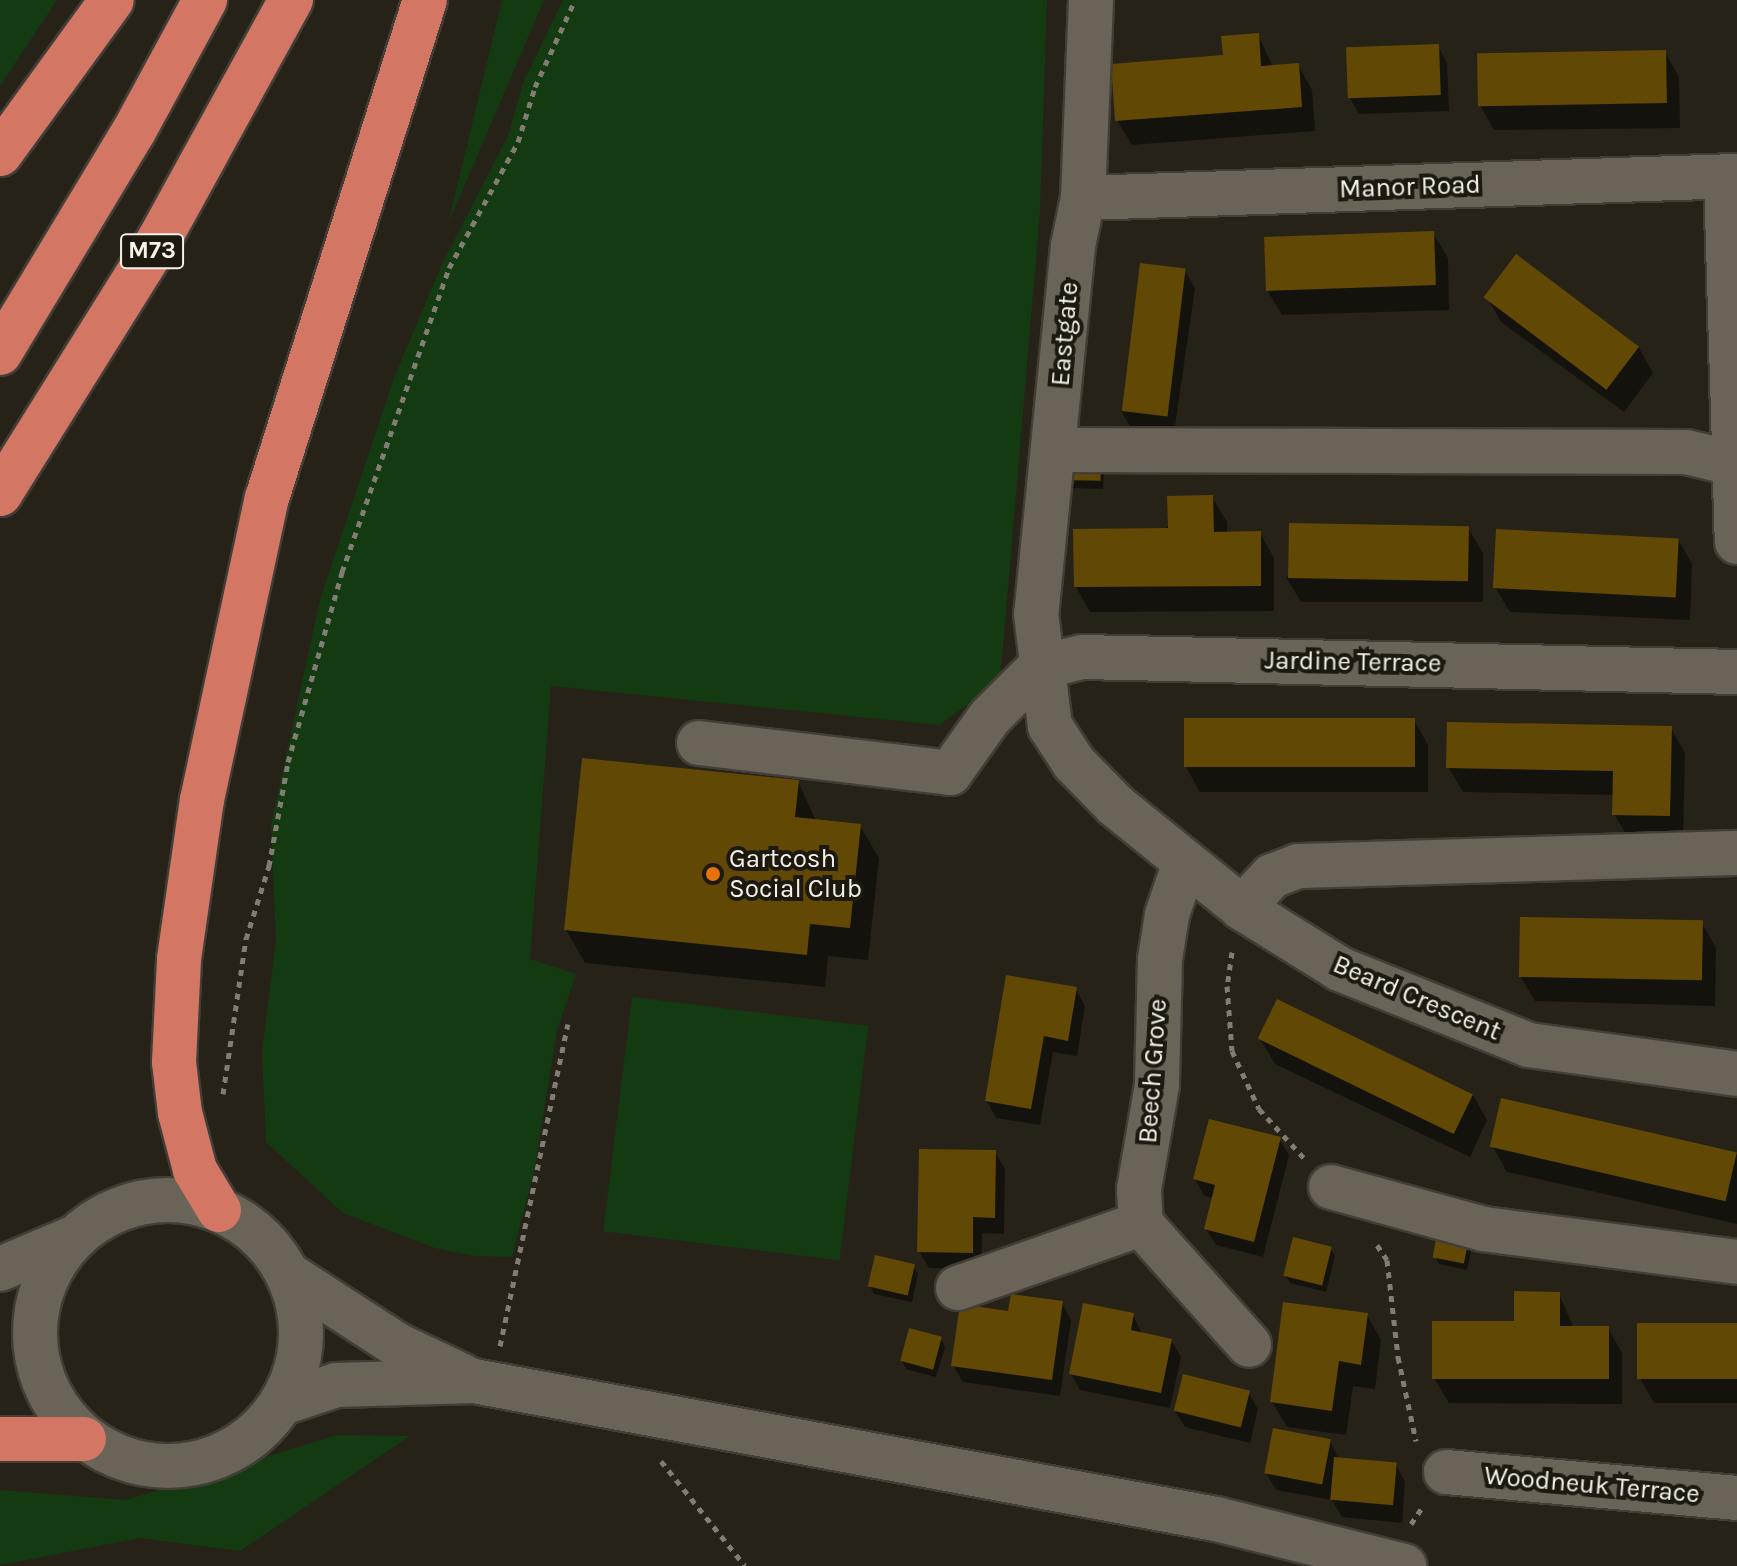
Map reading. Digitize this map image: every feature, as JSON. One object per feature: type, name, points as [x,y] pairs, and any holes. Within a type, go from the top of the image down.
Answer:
[{"type":"highway","points":[[0,154],[112,0]]},
{"type":"highway","points":[[0,353],[134,131],[205,0]]},
{"type":"highway","name":"M73","points":[[0,494],[160,238],[291,0]]},
{"type":"highway","points":[[219,1210],[195,1170],[182,1122],[174,1062],[179,959],[227,668],[271,483],[425,0]]},
{"type":"highway","points":[[0,1439],[84,1439]]},
{"type":"street","name":"Eastgate","points":[[1040,667],[1036,614],[1073,246],[1083,198],[1091,0]]},
{"type":"street","name":"Manor Road","points":[[1083,198],[1732,176]]},
{"type":"street","points":[[1732,176],[1737,542]]},
{"type":"street","points":[[1054,450],[1686,452],[1735,464]]},
{"type":"street","name":"Jardine Terrace","points":[[1040,667],[1082,657],[1737,672]]},
{"type":"street","points":[[699,743],[950,773],[990,717],[1040,667]]},
{"type":"street","name":"Beard Crescent","points":[[1040,667],[1050,726],[1074,763],[1185,862],[1242,908],[1340,969],[1529,1045],[1737,1074]]},
{"type":"street","points":[[1242,908],[1272,876],[1298,866],[1737,853]]},
{"type":"street","name":"Beech Grove","points":[[1141,1224],[1139,1189],[1157,1085],[1160,959],[1167,915],[1185,862]]},
{"type":"street","points":[[1331,1187],[1483,1229],[1737,1262]]},
{"type":"street","points":[[0,1269],[74,1238],[105,1215],[142,1202],[181,1200],[219,1210],[263,1240],[289,1275],[298,1300],[300,1353],[282,1403],[237,1448],[175,1467],[112,1455],[84,1439],[49,1397],[39,1371],[36,1305],[50,1268],[74,1238]]},
{"type":"street","points":[[958,1288],[1141,1224],[1249,1345]]},
{"type":"street","points":[[289,1275],[397,1345],[483,1383]]},
{"type":"street","points":[[0,1325],[39,1371]]},
{"type":"street","points":[[282,1403],[336,1385],[483,1383],[1216,1519],[1394,1563]]},
{"type":"street","name":"Woodneuk Terrace","points":[[1446,1472],[1737,1498]]},
{"type":"path","points":[[182,1122],[222,1103],[246,939],[269,866],[288,762],[393,416],[449,268],[518,142],[535,87],[575,0]]},
{"type":"path","points":[[483,1383],[568,1024]]},
{"type":"path","points":[[654,1452],[745,1566]]},
{"type":"path","points":[[1394,1563],[1446,1472]]},
{"type":"green space","points":[[0,0],[57,0],[0,86]]},
{"type":"green space","points":[[502,0],[544,0],[448,224]]},
{"type":"green space","points":[[563,0],[1047,0],[1040,212],[1000,682],[939,725],[551,686],[530,959],[576,974],[557,1031],[534,1172],[512,1257],[475,1256],[435,1248],[343,1213],[266,1142],[262,1053],[276,940],[271,825],[320,600],[394,378],[443,262],[508,136],[523,83]]},
{"type":"green space","points":[[632,997],[868,1026],[839,1260],[603,1231]]},
{"type":"green space","points":[[337,1435],[410,1436],[240,1551],[140,1538],[0,1565],[0,1490],[126,1500]]},
{"type":"building","points":[[1259,33],[1261,66],[1299,63],[1302,107],[1115,121],[1111,64],[1223,55],[1221,36]]},
{"type":"building","points":[[1439,44],[1441,95],[1348,98],[1346,47]]},
{"type":"building","points":[[1666,50],[1667,103],[1478,106],[1477,53]]},
{"type":"building","points":[[1434,231],[1436,285],[1266,291],[1264,237]]},
{"type":"building","points":[[1516,254],[1639,347],[1606,390],[1484,297]]},
{"type":"building","points":[[1140,263],[1186,269],[1167,416],[1122,411]]},
{"type":"building","points":[[1061,458],[1101,459],[1101,481],[1061,480]]},
{"type":"building","points":[[1213,495],[1214,532],[1261,531],[1261,586],[1074,587],[1073,529],[1168,528],[1167,496]]},
{"type":"building","points":[[1289,523],[1469,526],[1468,581],[1288,578]]},
{"type":"building","points":[[1496,529],[1679,539],[1676,597],[1493,588]]},
{"type":"building","points":[[1184,718],[1415,718],[1415,767],[1184,767]]},
{"type":"building","points":[[1447,722],[1672,726],[1670,816],[1612,815],[1613,771],[1446,768]]},
{"type":"building","name":"Gartcosh Social Club","points":[[582,758],[799,780],[795,817],[861,824],[850,928],[810,924],[807,955],[564,930]]},
{"type":"building","points":[[1520,917],[1703,920],[1702,980],[1519,977]]},
{"type":"building","points":[[1006,975],[1077,987],[1068,1041],[1044,1036],[1031,1109],[985,1101]]},
{"type":"building","points":[[1277,999],[1473,1095],[1454,1134],[1258,1039]]},
{"type":"building","points":[[1501,1098],[1737,1152],[1726,1201],[1490,1147]]},
{"type":"building","points":[[1209,1119],[1281,1137],[1254,1242],[1204,1229],[1215,1185],[1193,1179]]},
{"type":"building","points":[[919,1149],[996,1150],[995,1218],[973,1217],[973,1253],[917,1252]]},
{"type":"building","points":[[1439,1224],[1470,1230],[1464,1263],[1433,1257]]},
{"type":"building","points":[[1293,1237],[1332,1247],[1322,1285],[1283,1276]]},
{"type":"building","points":[[875,1255],[915,1264],[908,1295],[868,1286]]},
{"type":"building","points":[[1514,1291],[1560,1292],[1560,1326],[1609,1326],[1609,1379],[1432,1379],[1432,1321],[1514,1321]]},
{"type":"building","points":[[1011,1294],[1063,1301],[1052,1380],[951,1366],[960,1304],[1008,1311]]},
{"type":"building","points":[[1283,1302],[1368,1313],[1361,1365],[1339,1361],[1332,1411],[1270,1402]]},
{"type":"building","points":[[1083,1303],[1134,1313],[1131,1330],[1172,1339],[1161,1393],[1069,1374]]},
{"type":"building","points":[[1637,1323],[1737,1323],[1737,1379],[1637,1379]]},
{"type":"building","points":[[909,1328],[942,1337],[933,1370],[900,1361]]},
{"type":"building","points":[[1183,1374],[1250,1391],[1241,1428],[1174,1411]]},
{"type":"building","points":[[1273,1428],[1331,1439],[1322,1484],[1264,1473]]},
{"type":"building","points":[[1334,1457],[1397,1462],[1393,1505],[1330,1500]]},
{"type":"place","name":"Gartcosh Social Club","points":[[713,874]]}]
